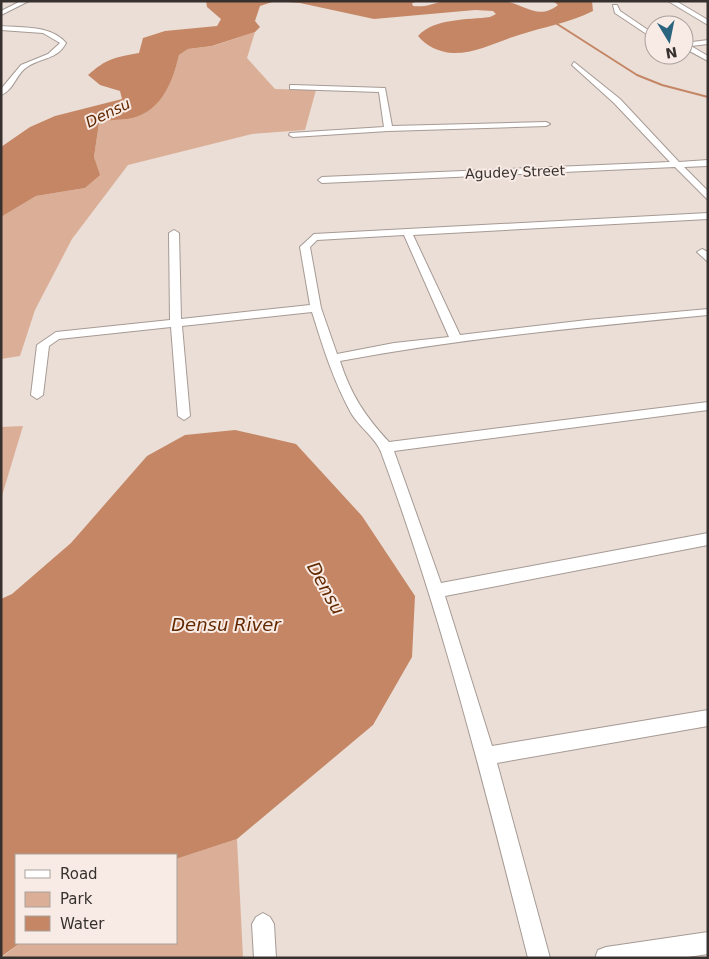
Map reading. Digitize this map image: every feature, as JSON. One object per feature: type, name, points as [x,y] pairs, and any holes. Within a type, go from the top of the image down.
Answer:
[{"type":"street","points":[[1,13],[26,1]]},
{"type":"street","points":[[671,1],[708,23]]},
{"type":"street","points":[[615,6],[617,12],[644,30]]},
{"type":"street","points":[[1,28],[32,30],[52,35],[63,43],[47,57],[23,66],[9,88],[1,93]]},
{"type":"street","points":[[694,44],[708,42]]},
{"type":"street","points":[[694,51],[708,59]]},
{"type":"street","points":[[574,64],[617,101],[708,197]]},
{"type":"street","points":[[293,86],[382,90],[388,129]]},
{"type":"street","points":[[293,135],[388,129],[546,124]]},
{"type":"street","name":"Agudey Street","points":[[322,180],[708,163]]},
{"type":"street","points":[[539,958],[486,756],[436,591],[386,447],[361,419],[342,386],[316,308],[305,247],[314,237],[708,216]]},
{"type":"street","points":[[407,231],[456,340]]},
{"type":"street","points":[[174,233],[174,298],[178,322],[184,416]]},
{"type":"street","points":[[37,396],[43,345],[47,340],[56,336],[316,308]]},
{"type":"street","points":[[332,359],[394,347],[656,315],[708,312]]},
{"type":"street","points":[[386,447],[708,406]]},
{"type":"street","points":[[436,591],[708,539]]},
{"type":"street","points":[[486,756],[708,718]]},
{"type":"street","points":[[263,924],[265,958]]},
{"type":"street","points":[[606,958],[708,943]]},
{"type":"green space","points":[[255,32],[247,58],[275,89],[316,90],[305,130],[252,134],[128,165],[72,239],[35,310],[20,356],[1,359],[1,217],[36,196],[85,188],[99,175],[94,157],[99,123],[109,120],[133,118],[151,108],[169,84],[179,55],[188,49],[213,46]]},
{"type":"green space","points":[[23,426],[1,499],[1,427]]},
{"type":"green space","points":[[237,839],[243,957],[1,958],[19,944],[178,944],[178,858]]},
{"type":"water","name":"Densu","points":[[206,1],[275,1],[260,6],[255,21],[260,27],[255,32],[212,46],[188,49],[179,55],[165,93],[152,108],[133,118],[99,123],[94,157],[100,175],[85,188],[36,196],[1,217],[1,147],[30,127],[55,116],[122,99],[120,91],[100,85],[88,75],[100,65],[111,60],[139,53],[143,38],[165,31],[217,26],[221,19],[207,7]]},
{"type":"water","points":[[276,1],[419,1],[412,3],[413,6],[417,6],[442,1],[504,1],[537,12],[544,12],[558,5],[553,1],[592,1],[593,11],[574,19],[478,49],[452,53],[433,48],[418,36],[425,30],[442,23],[490,17],[496,14],[493,11],[475,10],[374,19],[300,3]]},
{"type":"water","name":"Densu River","points":[[235,430],[296,444],[362,516],[415,596],[412,657],[373,725],[237,839],[178,858],[178,854],[15,854],[15,944],[19,944],[1,957],[1,599],[12,594],[71,543],[147,456],[185,435]]},
{"type":"waterway","points":[[554,22],[637,75],[662,85],[708,97]]}]
